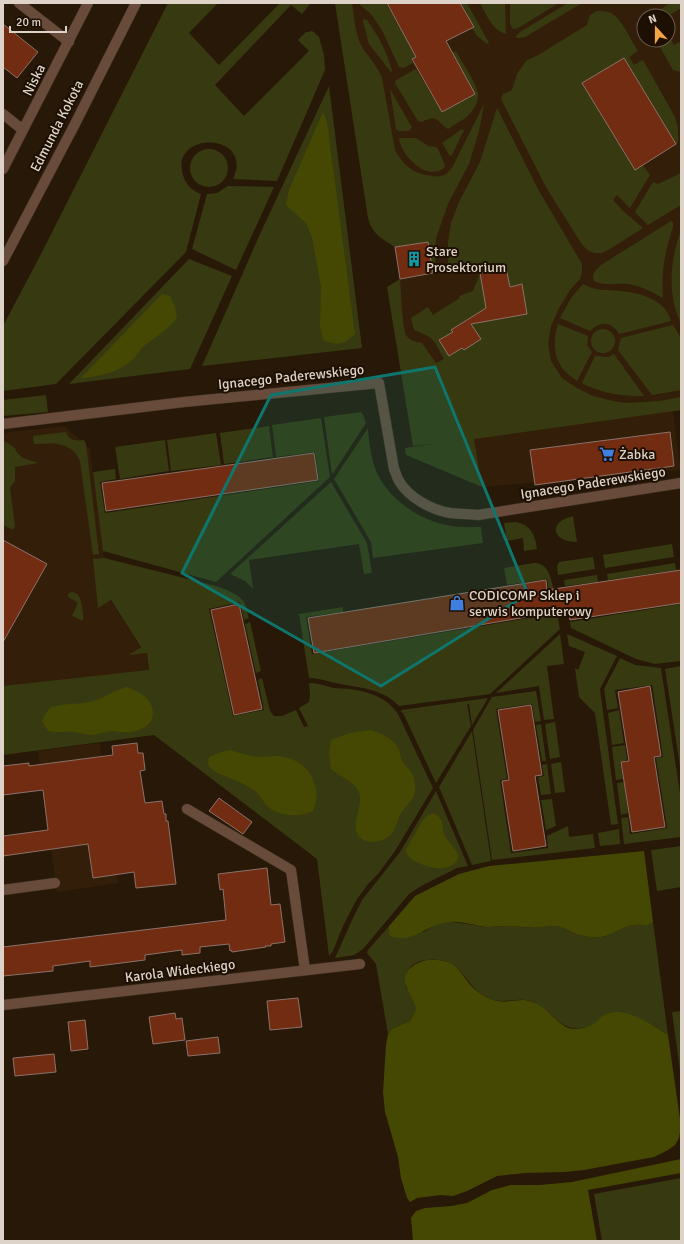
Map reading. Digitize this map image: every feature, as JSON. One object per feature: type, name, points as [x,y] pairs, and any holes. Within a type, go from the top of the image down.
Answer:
[{"type":"street","points":[[19,3],[68,42]]},
{"type":"street","name":"Niska","points":[[3,168],[24,130],[88,3]]},
{"type":"street","name":"Edmunda Kokota","points":[[3,261],[75,124],[136,3]]},
{"type":"street","points":[[3,114],[24,130]]},
{"type":"street","name":"Ignacego Paderewskiego","points":[[3,424],[184,402],[379,383],[394,470],[399,481],[409,493],[434,508],[450,513],[478,515],[681,483]]},
{"type":"street","points":[[187,809],[291,870],[305,970]]},
{"type":"street","points":[[3,890],[55,883]]},
{"type":"street","name":"Karola Wideckiego","points":[[3,1005],[360,964]]},
{"type":"highlighted area","points":[[435,367],[528,594],[381,686],[182,573],[271,395]]},
{"type":"shaded area","points":[[335,3],[681,3],[681,410],[673,412],[681,470],[482,487],[474,439],[413,446],[387,287],[400,279],[433,273],[428,242],[370,226]]},
{"type":"shaded area","points":[[323,112],[327,122],[355,334],[344,342],[337,344],[323,340],[320,327],[321,287],[312,237],[306,223],[286,205],[289,190]]},
{"type":"shaded area","points":[[162,294],[170,296],[175,307],[177,318],[162,333],[142,348],[132,360],[121,368],[102,375],[81,378]]},
{"type":"shaded area","points":[[64,426],[90,449],[104,558],[94,559],[98,607],[110,600],[141,647],[130,655],[147,653],[149,671],[3,686],[3,433]]},
{"type":"shaded area","points":[[127,687],[145,697],[152,707],[152,720],[144,728],[132,732],[111,731],[93,735],[75,732],[51,732],[48,731],[42,721],[50,708],[90,702]]},
{"type":"shaded area","points":[[371,730],[382,734],[395,743],[399,749],[402,761],[413,775],[415,782],[414,795],[402,811],[393,832],[387,838],[374,842],[366,841],[357,834],[356,821],[360,800],[359,793],[354,785],[331,769],[329,753],[331,740],[350,733]]},
{"type":"shaded area","points":[[100,743],[118,883],[57,892],[38,751]]},
{"type":"shaded area","points":[[230,750],[254,757],[276,756],[288,758],[298,762],[310,773],[316,790],[316,800],[313,811],[295,815],[286,815],[277,812],[269,808],[255,791],[246,785],[217,773],[209,766],[209,757]]},
{"type":"shaded area","points":[[434,813],[441,820],[444,834],[458,855],[456,862],[445,868],[428,867],[418,863],[411,859],[405,851],[423,820],[427,816]]},
{"type":"shaded area","points":[[644,851],[653,922],[647,926],[628,926],[601,937],[594,937],[580,935],[557,926],[487,927],[460,922],[451,922],[435,925],[407,938],[390,936],[389,926],[415,896],[459,874],[489,866]]},
{"type":"shaded area","points":[[428,960],[440,960],[455,966],[474,988],[488,998],[506,1002],[524,1000],[535,1003],[561,1024],[569,1028],[584,1028],[595,1023],[605,1014],[622,1012],[643,1020],[668,1035],[681,1126],[679,1138],[675,1145],[654,1157],[584,1170],[497,1176],[467,1191],[453,1196],[441,1195],[417,1198],[410,1202],[407,1198],[401,1178],[398,1157],[385,1112],[383,1092],[386,1045],[388,1034],[392,1029],[410,1021],[416,1009],[405,983],[406,973],[418,963]]},
{"type":"shaded area","points":[[681,1159],[681,1173],[588,1190],[597,1241],[413,1241],[411,1218],[416,1211],[425,1208],[467,1203],[492,1190],[511,1185],[540,1185],[572,1182]]},
{"type":"green space","points":[[168,3],[218,3],[189,33],[219,65],[280,3],[311,3],[302,14],[291,5],[215,85],[244,116],[309,51],[298,40],[306,32],[312,31],[319,37],[324,55],[325,70],[277,181],[233,179],[237,163],[232,152],[223,145],[211,142],[198,144],[188,150],[182,160],[183,175],[189,187],[201,194],[186,252],[56,384],[3,391],[3,326]]},
{"type":"green space","points":[[335,3],[352,3],[360,43],[382,78],[395,150],[402,161],[414,171],[432,176],[442,176],[447,173],[453,166],[484,104],[479,131],[469,164],[448,204],[436,238],[435,270],[432,270],[428,242],[395,247],[378,236],[370,224]]},
{"type":"green space","points":[[360,3],[386,3],[416,57],[411,60],[413,63],[403,68],[399,67],[382,30],[371,14],[360,5]]},
{"type":"green space","points":[[458,3],[467,3],[489,43],[487,44],[477,36],[472,28],[474,27],[461,4],[459,5]]},
{"type":"green space","points":[[480,3],[505,3],[506,34],[494,26],[487,17]]},
{"type":"green space","points":[[510,3],[559,3],[515,29],[512,28],[510,24]]},
{"type":"green space","points":[[568,3],[582,3],[525,37],[515,37],[520,32]]},
{"type":"green space","points":[[670,3],[681,3],[681,8],[676,11],[676,8],[662,8]]},
{"type":"green space","points":[[597,11],[613,14],[623,26],[638,51],[629,57],[634,65],[643,60],[675,117],[678,129],[678,143],[676,144],[624,58],[582,83],[635,170],[643,165],[650,175],[630,208],[617,195],[613,200],[623,211],[643,228],[602,253],[594,253],[587,250],[581,243],[546,187],[501,99],[503,94],[512,90],[517,74],[526,61],[587,25],[590,15]]},
{"type":"green space","points":[[365,19],[372,27],[382,44],[390,63],[391,72],[369,44],[363,22]]},
{"type":"green space","points":[[679,42],[681,45],[681,72],[673,70],[661,48],[676,48],[676,44]]},
{"type":"green space","points":[[455,51],[466,68],[477,90],[478,98],[476,105],[464,119],[448,129],[434,118],[427,119],[422,122],[418,121],[395,83],[396,80],[416,69],[442,112],[474,94],[452,53]]},
{"type":"green space","points":[[329,86],[362,348],[202,366],[260,234]]},
{"type":"green space","points":[[390,89],[412,127],[409,131],[399,131],[396,129]]},
{"type":"green space","points":[[497,108],[539,191],[582,264],[580,279],[570,290],[559,308],[551,326],[548,344],[551,361],[562,378],[593,396],[627,403],[660,401],[681,397],[681,410],[474,439],[482,487],[406,455],[405,448],[433,444],[413,446],[387,287],[400,279],[406,335],[415,342],[422,343],[436,363],[444,359],[430,337],[414,330],[411,318],[428,307],[433,315],[460,298],[459,296],[473,291],[481,273],[478,267],[448,269],[448,243],[451,223],[459,202],[480,162]]},
{"type":"green space","points":[[462,129],[464,130],[452,155],[450,156],[442,143]]},
{"type":"green space","points":[[399,138],[416,138],[428,146],[436,147],[445,167],[438,171],[431,172],[416,165],[405,152]]},
{"type":"green space","points":[[209,149],[222,155],[228,168],[222,181],[209,187],[196,181],[190,168],[196,155]]},
{"type":"green space","points":[[681,173],[681,205],[648,225],[635,212],[653,182],[658,184]]},
{"type":"green space","points":[[228,186],[274,187],[236,270],[192,249],[207,194],[217,193]]},
{"type":"green space","points":[[671,221],[673,223],[673,227],[663,270],[663,298],[633,285],[606,284],[594,281],[594,274],[601,265]]},
{"type":"green space","points":[[681,230],[681,324],[672,289],[672,265]]},
{"type":"green space","points":[[189,259],[232,276],[190,369],[69,384]]},
{"type":"green space","points":[[583,284],[597,289],[630,292],[647,297],[663,307],[671,321],[619,334],[613,327],[606,324],[598,325],[590,331],[560,318],[571,298]]},
{"type":"green space","points":[[558,324],[588,336],[587,345],[592,352],[577,381],[565,371],[557,359],[555,336]]},
{"type":"green space","points":[[673,325],[681,338],[681,390],[652,395],[618,350],[621,338]]},
{"type":"green space","points":[[603,329],[611,333],[615,341],[611,349],[603,353],[595,349],[591,341],[595,333]]},
{"type":"green space","points":[[614,354],[644,396],[614,394],[600,391],[582,383],[595,356],[608,357]]},
{"type":"green space","points":[[46,395],[48,412],[3,416],[3,400]]},
{"type":"green space","points":[[361,412],[366,423],[332,475],[324,417]]},
{"type":"green space","points":[[321,418],[330,477],[216,582],[103,551],[93,472],[115,469],[116,479],[100,482],[105,513],[319,481],[315,452],[276,457],[272,425]]},
{"type":"green space","points":[[269,426],[273,457],[224,464],[220,433]]},
{"type":"green space","points":[[368,428],[373,462],[377,473],[382,482],[397,500],[416,513],[436,522],[455,527],[481,527],[483,543],[373,558],[371,542],[334,479]]},
{"type":"green space","points":[[66,432],[71,439],[84,440],[86,444],[99,554],[93,555],[80,461],[76,454],[67,447],[61,445],[48,443],[34,444],[33,436]]},
{"type":"green space","points":[[216,433],[221,465],[171,471],[167,440]]},
{"type":"green space","points":[[3,440],[15,448],[17,453],[23,458],[38,463],[15,467],[15,481],[10,488],[15,526],[13,530],[3,525]]},
{"type":"green space","points":[[165,440],[169,471],[120,479],[115,447]]},
{"type":"green space","points":[[331,482],[367,543],[372,573],[364,574],[359,544],[249,560],[253,589],[245,581],[230,574]]},
{"type":"green space","points":[[573,516],[577,542],[562,539],[556,531],[556,527],[559,523]]},
{"type":"green space","points":[[516,522],[529,528],[535,539],[537,549],[524,551],[523,538],[507,541],[504,523]]},
{"type":"green space","points":[[672,544],[674,557],[605,568],[603,555]]},
{"type":"green space","points":[[593,557],[595,569],[558,575],[557,566],[559,562]]},
{"type":"green space","points":[[104,558],[216,586],[232,592],[242,599],[246,606],[249,618],[244,620],[240,602],[209,609],[233,716],[264,710],[258,680],[262,678],[270,711],[274,716],[282,716],[296,710],[304,727],[308,726],[299,708],[309,702],[309,683],[334,688],[353,689],[368,693],[390,704],[398,714],[433,788],[395,851],[357,899],[343,926],[333,951],[329,956],[317,859],[154,735],[3,755],[3,686],[149,670],[147,653],[129,655],[141,647],[111,600],[98,608],[93,559]]},
{"type":"green space","points":[[534,563],[540,564],[546,568],[552,581],[560,629],[490,694],[399,706],[378,692],[309,678],[299,614],[343,607],[343,612],[306,617],[312,654],[553,614],[547,579],[507,585],[504,568]]},
{"type":"green space","points":[[675,563],[676,570],[608,580],[607,574]]},
{"type":"green space","points":[[597,575],[598,582],[565,586],[564,580]]},
{"type":"green space","points":[[72,592],[76,593],[81,600],[83,621],[72,616],[78,603],[67,596]]},
{"type":"green space","points":[[681,604],[681,661],[655,664],[636,659],[571,628],[570,622]]},
{"type":"green space","points":[[250,622],[261,671],[256,673],[245,624]]},
{"type":"green space","points":[[560,634],[564,664],[547,666],[554,719],[544,720],[539,686],[496,693]]},
{"type":"green space","points":[[567,634],[617,656],[600,689],[618,824],[611,825],[595,713],[579,697],[575,668],[578,670],[585,652],[569,646]]},
{"type":"green space","points":[[620,658],[635,665],[661,668],[681,800],[681,837],[624,844],[621,818],[628,817],[630,834],[667,828],[656,758],[663,757],[652,685],[615,690],[618,708],[607,710],[604,689]]},
{"type":"green space","points":[[681,666],[681,773],[665,669]]},
{"type":"green space","points":[[536,691],[541,721],[535,722],[532,704],[496,709],[507,779],[500,780],[511,853],[548,848],[547,836],[568,826],[569,837],[593,834],[595,848],[492,860],[473,730],[492,697]]},
{"type":"green space","points":[[488,698],[472,725],[469,704],[467,704],[471,726],[436,783],[403,713],[465,704],[402,713],[401,710]]},
{"type":"green space","points":[[619,710],[624,743],[612,745],[608,713]]},
{"type":"green space","points":[[555,722],[560,757],[550,759],[545,724]]},
{"type":"green space","points":[[541,724],[546,761],[542,761],[536,725]]},
{"type":"green space","points":[[472,731],[491,861],[472,865],[439,787]]},
{"type":"green space","points":[[625,745],[627,760],[620,762],[623,779],[616,780],[612,747]]},
{"type":"green space","points":[[561,762],[565,792],[555,793],[551,764]]},
{"type":"green space","points":[[547,764],[551,794],[541,795],[538,777],[544,776],[542,765]]},
{"type":"green space","points":[[624,782],[628,813],[621,815],[617,783]]},
{"type":"green space","points":[[436,791],[468,866],[457,868],[421,886],[409,894],[363,949],[354,955],[335,958],[362,900],[400,852]]},
{"type":"green space","points":[[552,799],[556,826],[546,830],[541,800]]},
{"type":"green space","points":[[619,829],[620,844],[600,846],[598,833]]},
{"type":"green space","points":[[681,846],[681,887],[657,891],[651,850]]},
{"type":"green space","points":[[442,922],[454,922],[487,927],[530,927],[554,925],[580,935],[601,937],[628,926],[647,926],[653,922],[668,1035],[654,1026],[632,1016],[604,1015],[593,1025],[582,1028],[567,1026],[543,1008],[530,1001],[499,1001],[483,996],[456,967],[435,959],[418,962],[411,966],[407,972],[405,983],[406,987],[411,993],[416,1009],[410,1021],[392,1029],[388,1034],[376,964],[367,953],[368,950],[389,926],[389,932],[424,932]]},
{"type":"green space","points":[[681,1011],[681,1078],[672,1012]]},
{"type":"green space","points":[[681,1178],[681,1241],[602,1241],[594,1194]]},
{"type":"building","points":[[387,3],[460,3],[474,27],[446,41],[475,94],[442,112],[412,59],[416,57]]},
{"type":"building","points":[[3,24],[38,52],[17,78],[3,67]]},
{"type":"building","points":[[624,58],[676,144],[635,170],[582,83]]},
{"type":"building","name":"Stare Prosektorium","points":[[428,242],[433,273],[400,279],[395,247]]},
{"type":"building","points":[[506,268],[510,287],[522,284],[527,314],[471,324],[481,339],[464,350],[462,348],[449,356],[439,340],[453,332],[451,330],[486,308],[480,273]]},
{"type":"building","points":[[670,432],[674,466],[535,485],[530,450]]},
{"type":"building","points":[[314,453],[318,480],[106,511],[102,483]]},
{"type":"building","points":[[3,540],[47,564],[3,642]]},
{"type":"building","points":[[681,570],[681,603],[570,620],[568,610],[314,653],[308,618],[546,580],[547,590]]},
{"type":"building","points":[[239,604],[262,709],[234,715],[211,610]]},
{"type":"building","points":[[650,686],[661,756],[654,757],[665,827],[632,832],[621,762],[629,761],[618,692]]},
{"type":"building","points":[[531,705],[542,775],[535,776],[546,846],[513,851],[502,781],[509,780],[498,710]]},
{"type":"building","points":[[137,743],[138,753],[143,753],[145,770],[140,771],[145,803],[162,801],[164,814],[166,814],[166,821],[168,821],[176,884],[136,888],[134,872],[93,878],[88,844],[3,856],[3,836],[48,830],[43,790],[3,795],[3,766],[29,763],[29,766],[113,755],[112,746]]},
{"type":"building","points":[[219,798],[252,822],[243,834],[209,811]]},
{"type":"building","points":[[267,868],[271,905],[280,904],[285,942],[271,944],[271,946],[265,946],[266,947],[232,952],[231,950],[230,951],[229,944],[200,947],[200,953],[182,955],[182,950],[145,955],[145,960],[90,967],[90,961],[53,966],[53,971],[3,976],[3,947],[226,920],[223,889],[220,890],[218,874]]},
{"type":"building","points":[[298,998],[302,1027],[270,1030],[267,1001]]},
{"type":"building","points":[[175,1013],[176,1019],[182,1018],[185,1040],[153,1044],[149,1017]]},
{"type":"building","points":[[85,1020],[88,1049],[71,1051],[68,1022]]},
{"type":"building","points":[[218,1037],[220,1053],[188,1056],[186,1041]]},
{"type":"building","points":[[54,1054],[56,1072],[15,1076],[13,1058]]},
{"type":"place","name":"Stare Prosektorium","points":[[414,259]]},
{"type":"place","name":"Żabka","points":[[607,454]]},
{"type":"place","name":"CODICOMP Sklep i serwis komputerowy","points":[[457,603]]}]
